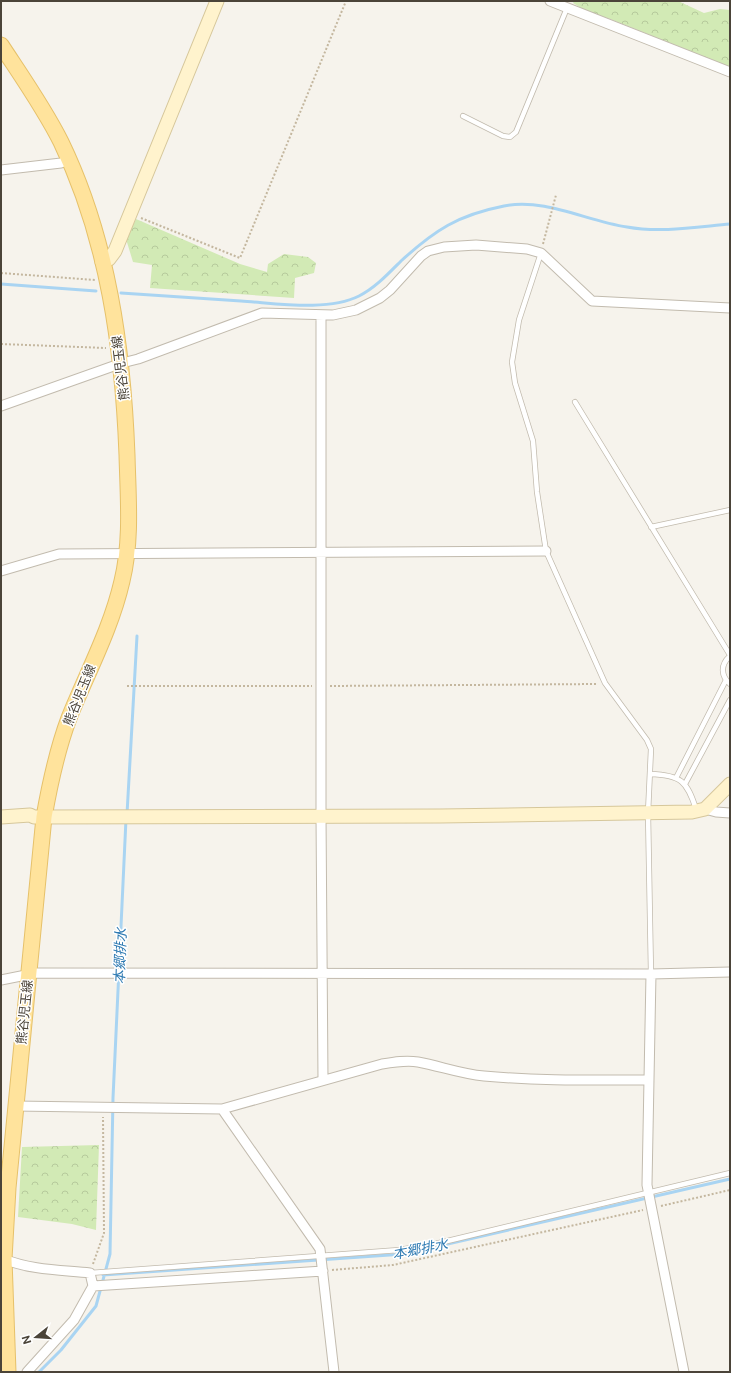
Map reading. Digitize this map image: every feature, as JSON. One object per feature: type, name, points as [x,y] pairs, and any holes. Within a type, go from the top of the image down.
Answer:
[{"type":"main road","name":"熊谷児玉線","points":[[1,45],[43,109],[69,159],[87,206],[106,278],[122,363],[129,518],[127,553],[117,601],[69,719],[58,753],[44,817],[15,1106],[3,1258],[4,1325],[8,1372]]},
{"type":"street","points":[[102,262],[109,259],[115,251],[217,1]]},
{"type":"street","points":[[550,1],[568,4],[730,72]]},
{"type":"street","points":[[1,170],[61,163],[69,159]]},
{"type":"street","points":[[1,406],[122,363],[138,359],[262,313],[321,315],[345,313],[368,305],[390,290],[421,256],[437,248],[476,245],[527,249],[541,253],[592,301],[730,308]]},
{"type":"street","points":[[321,315],[320,686],[323,1080]]},
{"type":"street","points":[[1,571],[59,554],[546,551]]},
{"type":"street","points":[[701,810],[730,784]]},
{"type":"street","points":[[1,817],[30,815],[34,817],[44,817],[648,813],[701,810],[730,813]]},
{"type":"street","points":[[1,980],[28,975],[322,973],[651,974],[730,972]]},
{"type":"street","points":[[651,974],[649,1192],[684,1372]]},
{"type":"street","points":[[15,1106],[222,1109],[382,1064],[404,1061],[418,1062],[462,1073],[483,1076],[556,1080],[649,1080]]},
{"type":"street","points":[[222,1109],[320,1249],[334,1372]]},
{"type":"street","points":[[3,1258],[13,1263],[54,1270],[90,1273],[93,1286],[74,1320],[27,1372]]},
{"type":"street","points":[[93,1286],[323,1271]]},
{"type":"lane","points":[[463,116],[503,136],[510,136],[516,132],[568,4]]},
{"type":"lane","points":[[541,253],[519,320],[512,362],[515,383],[533,441],[537,492],[546,551],[605,683],[647,740],[651,749],[648,813],[651,974]]},
{"type":"lane","points":[[575,402],[730,656],[726,660],[722,670],[728,682],[676,778]]},
{"type":"lane","points":[[652,527],[730,510]]},
{"type":"lane","points":[[685,784],[730,700]]},
{"type":"lane","points":[[650,774],[676,778],[685,784],[701,810]]},
{"type":"lane","points":[[90,1273],[399,1250],[439,1243],[730,1173]]},
{"type":"path","points":[[130,214],[240,258],[346,1]]},
{"type":"path","points":[[541,253],[556,195]]},
{"type":"path","points":[[1,273],[93,280],[106,278]]},
{"type":"path","points":[[1,344],[119,348]]},
{"type":"path","points":[[127,686],[585,685],[605,683]]},
{"type":"path","points":[[90,1273],[104,1233],[103,1108]]},
{"type":"path","points":[[323,1271],[393,1265],[730,1190]]},
{"type":"green space","points":[[574,1],[678,1],[704,13],[720,9],[730,10],[730,67],[610,19],[586,11],[573,3]]},
{"type":"green space","points":[[136,219],[240,264],[267,272],[268,264],[284,254],[308,257],[316,263],[314,273],[295,278],[294,298],[150,288],[152,265],[133,262],[126,239]]},
{"type":"green space","points":[[99,1145],[96,1230],[72,1224],[18,1217],[22,1147]]},
{"type":"waterway","points":[[121,293],[285,305],[317,305],[346,301],[359,296],[370,289],[413,250],[436,232],[448,225],[473,214],[504,206],[520,204],[535,205],[566,211],[612,224],[640,229],[678,229],[730,224]]},
{"type":"waterway","points":[[1,284],[96,291]]},
{"type":"waterway","name":"本郷排水","points":[[127,814],[137,636]]},
{"type":"waterway","name":"本郷排水","points":[[39,1372],[61,1350],[96,1306],[110,1254],[113,1098],[126,819]]},
{"type":"waterway","name":"本郷排水","points":[[103,1275],[404,1254],[730,1179]]}]
